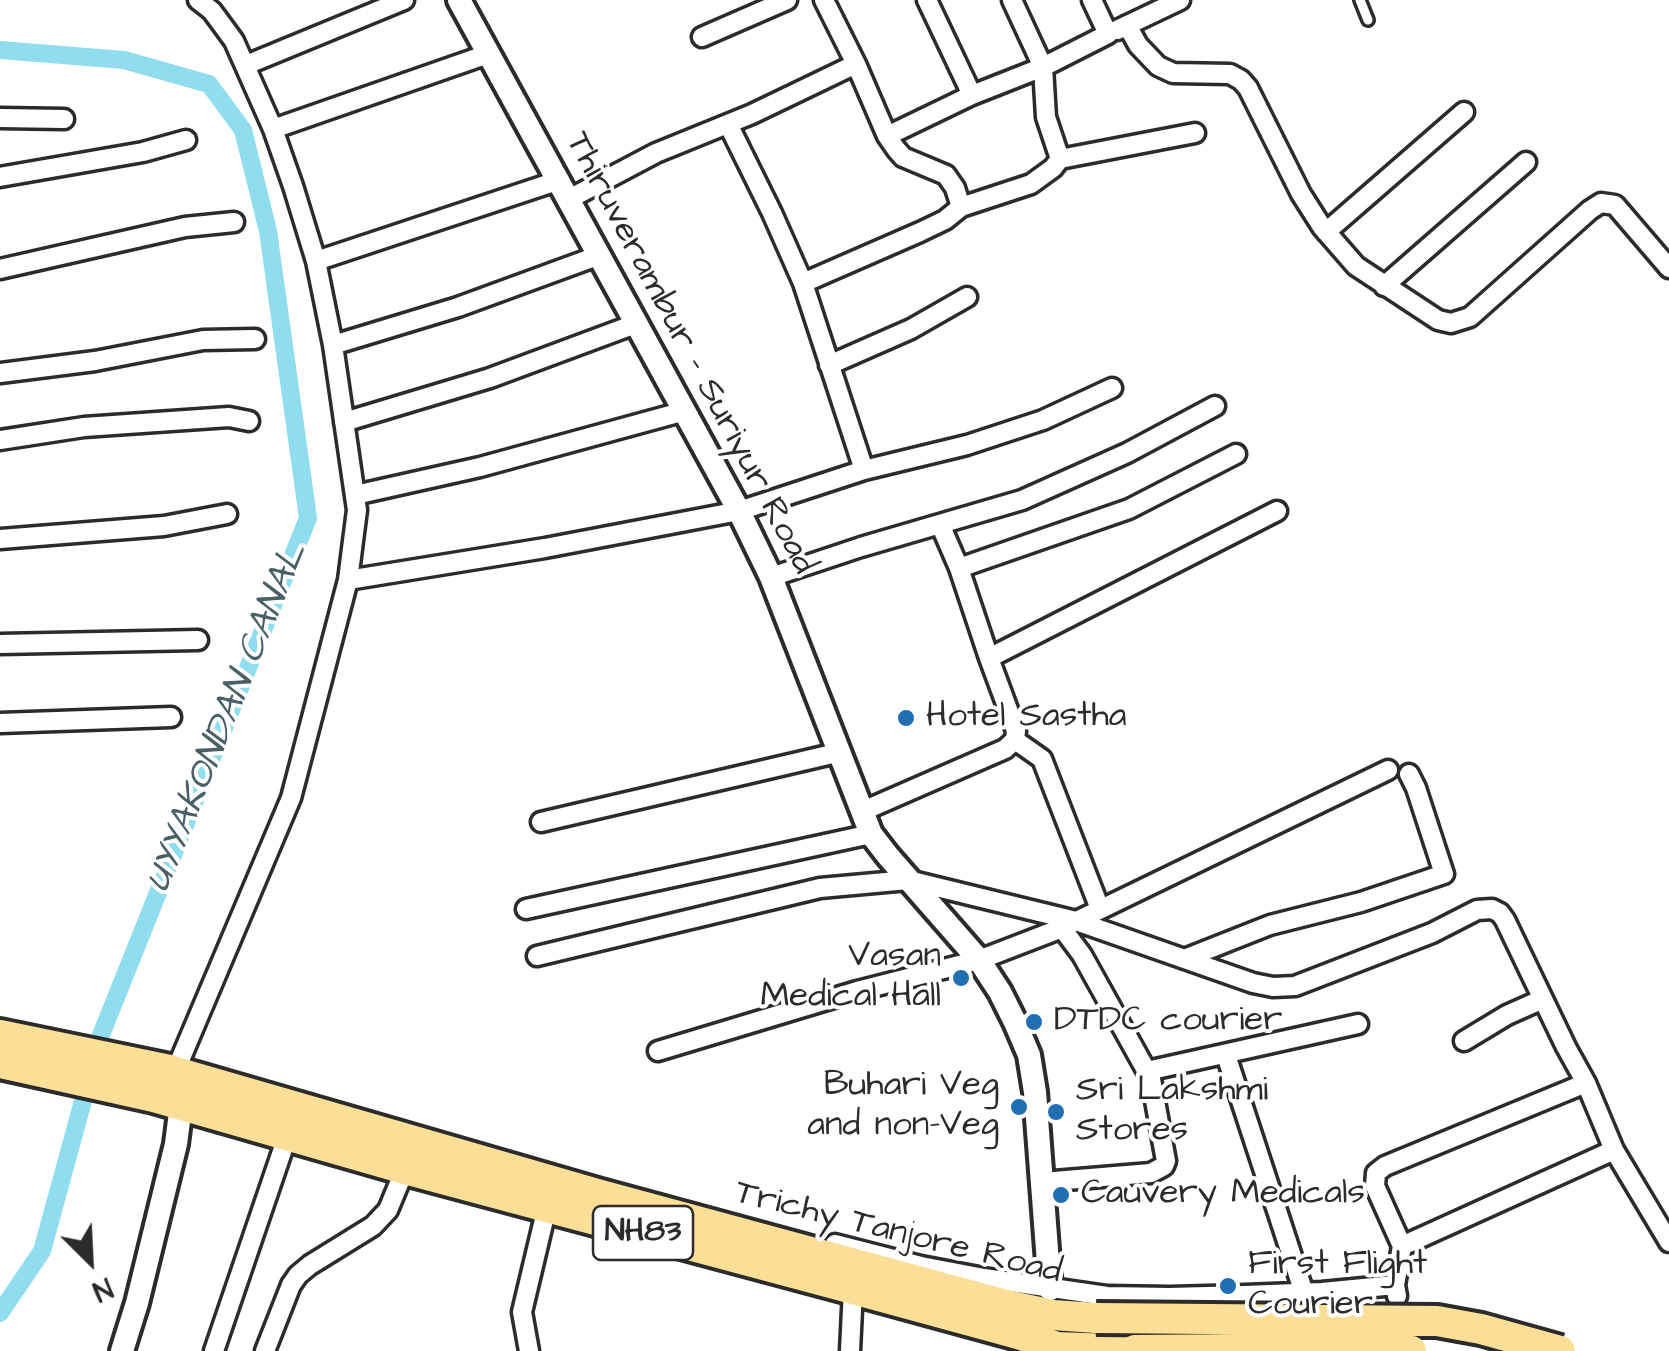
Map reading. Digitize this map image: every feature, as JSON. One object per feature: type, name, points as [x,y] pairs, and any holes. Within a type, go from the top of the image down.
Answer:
[{"type":"highway","name":"Trichy Tanjore Road","points":[[0,1035],[69,1063],[598,1194],[1053,1314],[1096,1318],[1437,1321],[1481,1328],[1560,1351]]},
{"type":"highway","name":"Trichy Tanjore Road","points":[[0,1063],[69,1063]]},
{"type":"highway","name":"Trichy Tanjore Road","points":[[169,1086],[288,1134],[404,1169],[1018,1334],[1057,1349],[1411,1351]]},
{"type":"main road","name":"Thiruverambur - Suriyur Road","points":[[459,0],[740,511],[771,577],[867,823],[908,880],[979,960],[1000,992],[1029,1055],[1050,1289]]},
{"type":"main road","points":[[122,1351],[138,1304],[176,1144],[169,1086]]},
{"type":"street","points":[[169,1086],[291,798],[348,580],[357,510],[333,345],[316,261],[273,130],[246,65],[234,40],[198,0]]},
{"type":"street","points":[[246,65],[404,0]]},
{"type":"street","points":[[702,37],[787,0]]},
{"type":"street","points":[[824,0],[888,136],[903,157],[946,175],[955,188],[960,207]]},
{"type":"street","points":[[928,0],[972,95]]},
{"type":"street","points":[[1012,0],[1043,67],[1046,117],[1060,159]]},
{"type":"street","points":[[1092,0],[1108,34]]},
{"type":"street","points":[[888,136],[1180,0]]},
{"type":"street","points":[[1127,25],[1138,45],[1172,74],[1230,74],[1241,80],[1301,194],[1326,232],[1356,266],[1438,320],[1451,323],[1470,316],[1590,210],[1607,202],[1615,205],[1669,268]]},
{"type":"street","points":[[273,130],[488,54]]},
{"type":"street","points":[[316,261],[565,190],[739,120],[856,64]]},
{"type":"street","points":[[1326,232],[1464,112]]},
{"type":"street","points":[[0,118],[64,119]]},
{"type":"street","points":[[739,120],[803,283],[862,462]]},
{"type":"street","points":[[803,283],[945,220],[960,207],[1031,184],[1060,159],[1195,133]]},
{"type":"street","points":[[0,177],[143,152],[186,140]]},
{"type":"street","points":[[1384,286],[1526,162]]},
{"type":"street","points":[[0,269],[185,228],[234,222]]},
{"type":"street","points":[[333,345],[458,307],[600,256]]},
{"type":"street","points":[[829,365],[911,330],[967,298]]},
{"type":"street","points":[[344,422],[490,378],[638,324]]},
{"type":"street","points":[[0,373],[95,361],[203,340],[255,339]]},
{"type":"street","points":[[348,580],[740,511],[862,462],[986,439],[1042,420],[1112,388]]},
{"type":"street","points":[[771,577],[1022,500],[1127,453],[1216,406]]},
{"type":"street","points":[[355,496],[480,467],[685,410]]},
{"type":"street","points":[[0,440],[84,427],[229,418],[249,421]]},
{"type":"street","points":[[959,568],[1129,509],[1236,454]]},
{"type":"street","points":[[989,658],[1277,511]]},
{"type":"street","points":[[0,539],[164,526],[227,514]]},
{"type":"street","points":[[940,524],[959,568],[1016,740]]},
{"type":"street","points":[[0,644],[198,640]]},
{"type":"street","points":[[0,723],[171,717]]},
{"type":"street","points":[[526,909],[867,823],[1016,740]]},
{"type":"street","points":[[1016,740],[1042,759],[1100,909]]},
{"type":"street","points":[[541,822],[841,752]]},
{"type":"street","points":[[658,1051],[857,991],[979,960],[1069,925],[1388,770]]},
{"type":"street","points":[[1184,959],[1270,924],[1361,902],[1444,874],[1408,774]]},
{"type":"street","points":[[537,956],[820,888],[908,880],[1184,959],[1252,983],[1295,986],[1432,933],[1477,910],[1492,909],[1504,920],[1586,1083],[1614,1150],[1669,1242]]},
{"type":"street","points":[[1042,1182],[1151,1173],[1164,1166],[1166,1156],[1151,1079],[1069,925]]},
{"type":"street","points":[[1464,1040],[1543,999]]},
{"type":"street","points":[[1147,1071],[1358,1024]]},
{"type":"street","points":[[1226,1055],[1304,1293]]},
{"type":"street","points":[[796,1248],[824,1241],[922,1266],[1107,1296],[1170,1298],[1396,1291],[1402,1246],[1374,1186],[1376,1173],[1586,1083]]},
{"type":"street","points":[[214,1351],[288,1134]]},
{"type":"street","points":[[1402,1246],[1614,1150]]},
{"type":"street","points":[[265,1351],[298,1274],[373,1226],[388,1210],[404,1169]]},
{"type":"street","points":[[529,1351],[522,1312],[547,1207]]},
{"type":"street","points":[[850,1351],[853,1289]]},
{"type":"lane","points":[[1360,0],[1368,20]]},
{"type":"waterway","name":"UYYAKONDAN CANAL","points":[[0,50],[124,60],[209,84],[243,130],[268,231],[308,518],[101,1035],[42,1251],[0,1313]]},
{"type":"place","name":"Hotel Sastha","points":[[906,718]]},
{"type":"place","name":"Vasan Medical Hall","points":[[961,978]]},
{"type":"place","name":"DTDC courier","points":[[1034,1022]]},
{"type":"place","name":"Buhari Veg and non-Veg","points":[[1019,1107]]},
{"type":"place","name":"Sri Lakshmi Stores","points":[[1056,1112]]},
{"type":"place","name":"Cauvery Medicals","points":[[1061,1195]]},
{"type":"place","name":"First Flight Courier","points":[[1228,1286]]}]
